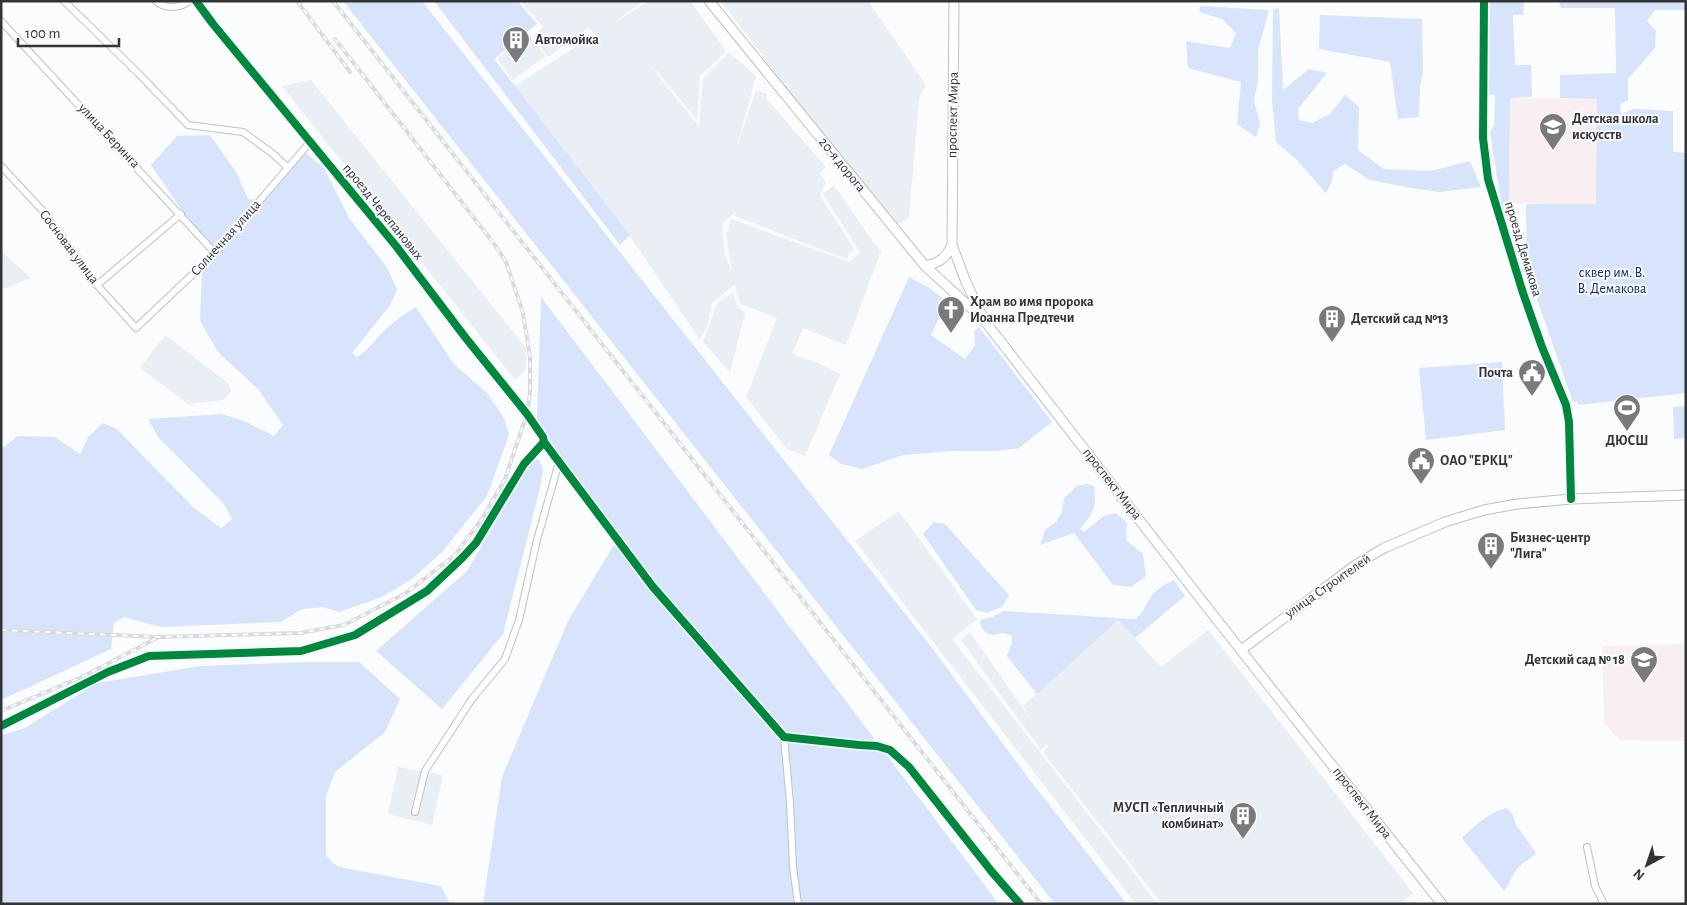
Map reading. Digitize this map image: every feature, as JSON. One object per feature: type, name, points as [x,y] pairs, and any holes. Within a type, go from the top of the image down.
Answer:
[{"type":"main road","name":"20-я дорога","points":[[709,1],[925,266],[984,320]]},
{"type":"main road","name":"проспект Мира","points":[[954,1],[952,244],[966,282],[984,320],[1442,904]]},
{"type":"main road","points":[[925,266],[935,264],[947,256],[952,244]]},
{"type":"main road","name":"улица Строителей","points":[[1241,650],[1357,564],[1384,548],[1445,522],[1484,510],[1517,504],[1571,499],[1686,495]]},
{"type":"street","points":[[64,1],[188,125],[243,132],[272,153],[287,167]]},
{"type":"street","points":[[156,1],[161,6],[179,7],[189,1]]},
{"type":"street","name":"проезд Черепановых","points":[[196,1],[396,246],[465,337],[527,414],[543,437],[544,442],[653,587],[784,737]]},
{"type":"street","name":"проезд Демакова","points":[[1484,1],[1483,138],[1488,179],[1523,293],[1542,347],[1566,405],[1569,422],[1571,499]]},
{"type":"street","name":"улица Беринга","points":[[1,21],[216,253]]},
{"type":"street","name":"Солнечная улица","points":[[136,328],[216,253],[310,142]]},
{"type":"street","name":"Сосновая улица","points":[[1,166],[43,211],[97,284],[136,328]]},
{"type":"street","points":[[97,284],[181,214]]},
{"type":"street","points":[[1,726],[108,672],[149,656],[301,651],[356,635],[427,590],[462,558],[476,543],[524,464],[544,442]]},
{"type":"street","points":[[415,812],[425,771],[472,699],[505,659],[519,620],[537,540],[559,462]]},
{"type":"street","points":[[798,904],[792,867],[790,803],[784,737],[877,746],[890,750],[910,768],[992,872],[1020,904]]},
{"type":"street","points":[[1587,847],[1595,886],[1604,904]]},
{"type":"shaded area","points":[[521,1],[642,1],[611,25],[649,1],[690,1],[726,51],[700,76],[697,120],[656,70],[654,71],[699,126],[703,78],[729,52],[756,76],[736,150],[756,90],[767,94],[766,98],[826,167],[820,173],[826,183],[820,196],[854,248],[846,259],[735,216],[736,211],[722,224],[725,255],[732,272],[726,234],[731,219],[849,262],[860,252],[823,194],[834,185],[881,251],[846,345],[803,328],[793,352],[797,356],[818,363],[840,374],[805,456],[787,449],[746,397],[777,318],[740,304],[735,284],[712,303],[708,324],[700,340],[622,224],[513,87],[594,35],[589,27],[548,57],[533,36],[543,27]]},
{"type":"shaded area","points":[[721,1],[868,1],[926,85],[919,99],[909,218],[897,225],[839,157]]},
{"type":"shaded area","points":[[529,34],[545,56],[513,80],[497,59]]},
{"type":"shaded area","points":[[311,80],[526,348],[526,370],[515,380],[282,86]]},
{"type":"shaded area","name":"Детская школа искусств","points":[[1510,98],[1598,99],[1596,205],[1509,203]]},
{"type":"shaded area","points":[[1,251],[31,278],[1,290]]},
{"type":"shaded area","points":[[733,293],[738,307],[745,313],[730,372],[703,342],[717,303]]},
{"type":"shaded area","points":[[165,335],[228,383],[231,392],[224,400],[188,404],[140,368]]},
{"type":"shaded area","points":[[899,511],[977,619],[952,639],[1158,904],[1136,904],[855,541]]},
{"type":"shaded area","points":[[1118,620],[1161,667],[1208,630],[1413,893],[1400,904],[1162,904],[1043,752],[1048,746],[1047,744],[1041,750],[961,640],[970,632],[1038,730],[1023,706]]},
{"type":"shaded area","name":"Детский сад № 18","points":[[1686,644],[1686,741],[1619,740],[1604,722],[1602,646]]},
{"type":"shaded area","points":[[398,767],[443,775],[432,825],[388,814]]},
{"type":"green space","points":[[343,1],[422,1],[932,648],[1029,779],[1127,904],[1055,904]]},
{"type":"green space","points":[[434,1],[518,1],[537,24],[494,59],[630,235],[620,245]]},
{"type":"green space","points":[[1490,1],[1524,1],[1523,15],[1513,15],[1515,65],[1531,65],[1532,97],[1510,98],[1509,208],[1502,210],[1490,132],[1494,125],[1495,95],[1489,95]]},
{"type":"green space","name":"сквер им. В. В. Демакова","points":[[1559,1],[1686,1],[1686,10],[1655,10],[1647,21],[1656,31],[1655,48],[1628,79],[1628,100],[1620,104],[1621,114],[1633,109],[1673,111],[1673,152],[1686,153],[1686,393],[1578,405],[1577,401],[1573,402],[1527,271],[1526,205],[1596,204],[1597,99],[1560,98],[1560,75],[1616,73],[1615,8],[1561,8]]},
{"type":"green space","points":[[1200,6],[1269,10],[1258,50],[1258,81],[1254,100],[1260,125],[1256,137],[1237,124],[1241,82],[1188,68],[1186,41],[1230,48],[1236,33],[1222,19],[1199,12]]},
{"type":"green space","points":[[1279,8],[1283,90],[1309,69],[1327,73],[1298,109],[1299,120],[1312,123],[1330,114],[1345,95],[1359,107],[1358,150],[1384,169],[1431,171],[1470,161],[1481,187],[1439,192],[1406,187],[1370,180],[1345,164],[1333,171],[1332,181],[1326,193],[1297,160],[1276,142],[1272,101],[1273,9]]},
{"type":"green space","points":[[1320,15],[1422,19],[1423,72],[1420,86],[1419,117],[1398,119],[1390,62],[1319,49]]},
{"type":"green space","points":[[210,135],[235,170],[248,199],[259,200],[296,156],[306,153],[324,168],[349,218],[386,266],[397,289],[391,304],[352,353],[357,357],[391,325],[416,307],[454,364],[488,394],[504,418],[509,435],[487,496],[441,553],[412,579],[382,597],[339,612],[323,607],[302,609],[281,622],[161,627],[124,617],[114,623],[111,649],[1,700],[1,449],[18,436],[55,437],[80,454],[89,436],[103,423],[117,429],[193,507],[221,528],[232,519],[223,503],[159,438],[148,419],[222,414],[244,421],[274,436],[283,425],[258,389],[218,352],[200,321],[202,268],[215,253],[214,246],[187,218],[151,165],[177,136]]},
{"type":"green space","points":[[909,277],[928,287],[954,307],[938,320],[931,335],[965,359],[975,346],[974,331],[979,327],[1052,422],[1019,448],[996,451],[952,451],[903,455],[862,469],[841,464],[829,455]]},
{"type":"green space","points":[[541,297],[999,904],[483,904],[502,777],[568,621],[615,543],[537,419]]},
{"type":"green space","points":[[1502,362],[1505,430],[1426,440],[1419,368]]},
{"type":"green space","points":[[1686,406],[1686,438],[1674,439],[1673,407]]},
{"type":"green space","points":[[539,459],[543,470],[540,488],[503,634],[442,709],[376,651],[467,571],[531,462]]},
{"type":"green space","points":[[1087,484],[1094,486],[1095,499],[1091,514],[1080,529],[1084,532],[1104,516],[1116,513],[1127,523],[1126,540],[1143,554],[1146,576],[1131,587],[1113,585],[1074,533],[1040,545],[1045,530],[1056,522],[1062,512],[1064,498],[1077,486]]},
{"type":"green space","points":[[934,522],[945,524],[1009,595],[1003,606],[987,613],[976,610],[923,534]]},
{"type":"green space","points":[[1174,580],[1185,596],[1135,638],[1118,620],[1037,694],[1007,656],[1012,643],[1011,635],[1002,633],[993,635],[986,633],[981,627],[980,620],[992,617],[1003,611],[1135,619],[1155,592]]},
{"type":"green space","points":[[359,662],[400,699],[385,732],[335,772],[326,796],[326,855],[339,867],[441,886],[450,904],[1,904],[1,735],[25,728],[97,683],[200,666]]},
{"type":"green space","points":[[1507,808],[1513,815],[1516,825],[1536,853],[1517,869],[1504,891],[1462,838],[1489,816]]},
{"type":"railway","points":[[297,1],[350,72]]},
{"type":"railway","points":[[333,1],[1041,904]]},
{"type":"railway","points":[[1,630],[159,637],[300,633],[344,625],[406,593],[455,555],[482,519],[505,479],[527,414],[530,393],[530,357],[523,313],[506,262],[495,245],[335,39]]},
{"type":"railway","points":[[1,711],[82,677],[157,638]]},
{"type":"cycle path","points":[[196,1],[396,246],[465,337],[527,414],[543,437],[544,442],[653,587],[784,737],[877,746],[890,750],[909,767],[992,872],[1020,904]]},
{"type":"cycle path","points":[[1484,1],[1483,138],[1488,179],[1523,293],[1542,347],[1566,405],[1569,422],[1571,499]]},
{"type":"cycle path","points":[[1,726],[108,672],[149,656],[301,651],[355,635],[427,591],[462,558],[476,543],[524,464],[544,442]]},
{"type":"place","name":"Автомойка","points":[[516,64]]},
{"type":"place","name":"Детская школа искусств","points":[[1553,151]]},
{"type":"place","name":"Храм во имя пророка Иоанна Предтечи","points":[[951,334]]},
{"type":"place","name":"Детский сад №13","points":[[1332,343]]},
{"type":"place","name":"Почта","points":[[1532,397]]},
{"type":"place","name":"ДЮСШ","points":[[1627,432]]},
{"type":"place","name":"ОАО \"ЕРКЦ\"","points":[[1421,485]]},
{"type":"place","name":"Бизнес-центр \"Лига\"","points":[[1491,570]]},
{"type":"place","name":"Детский сад № 18","points":[[1644,684]]},
{"type":"place","name":"МУСП «Тепличный комбинат»","points":[[1243,840]]}]
